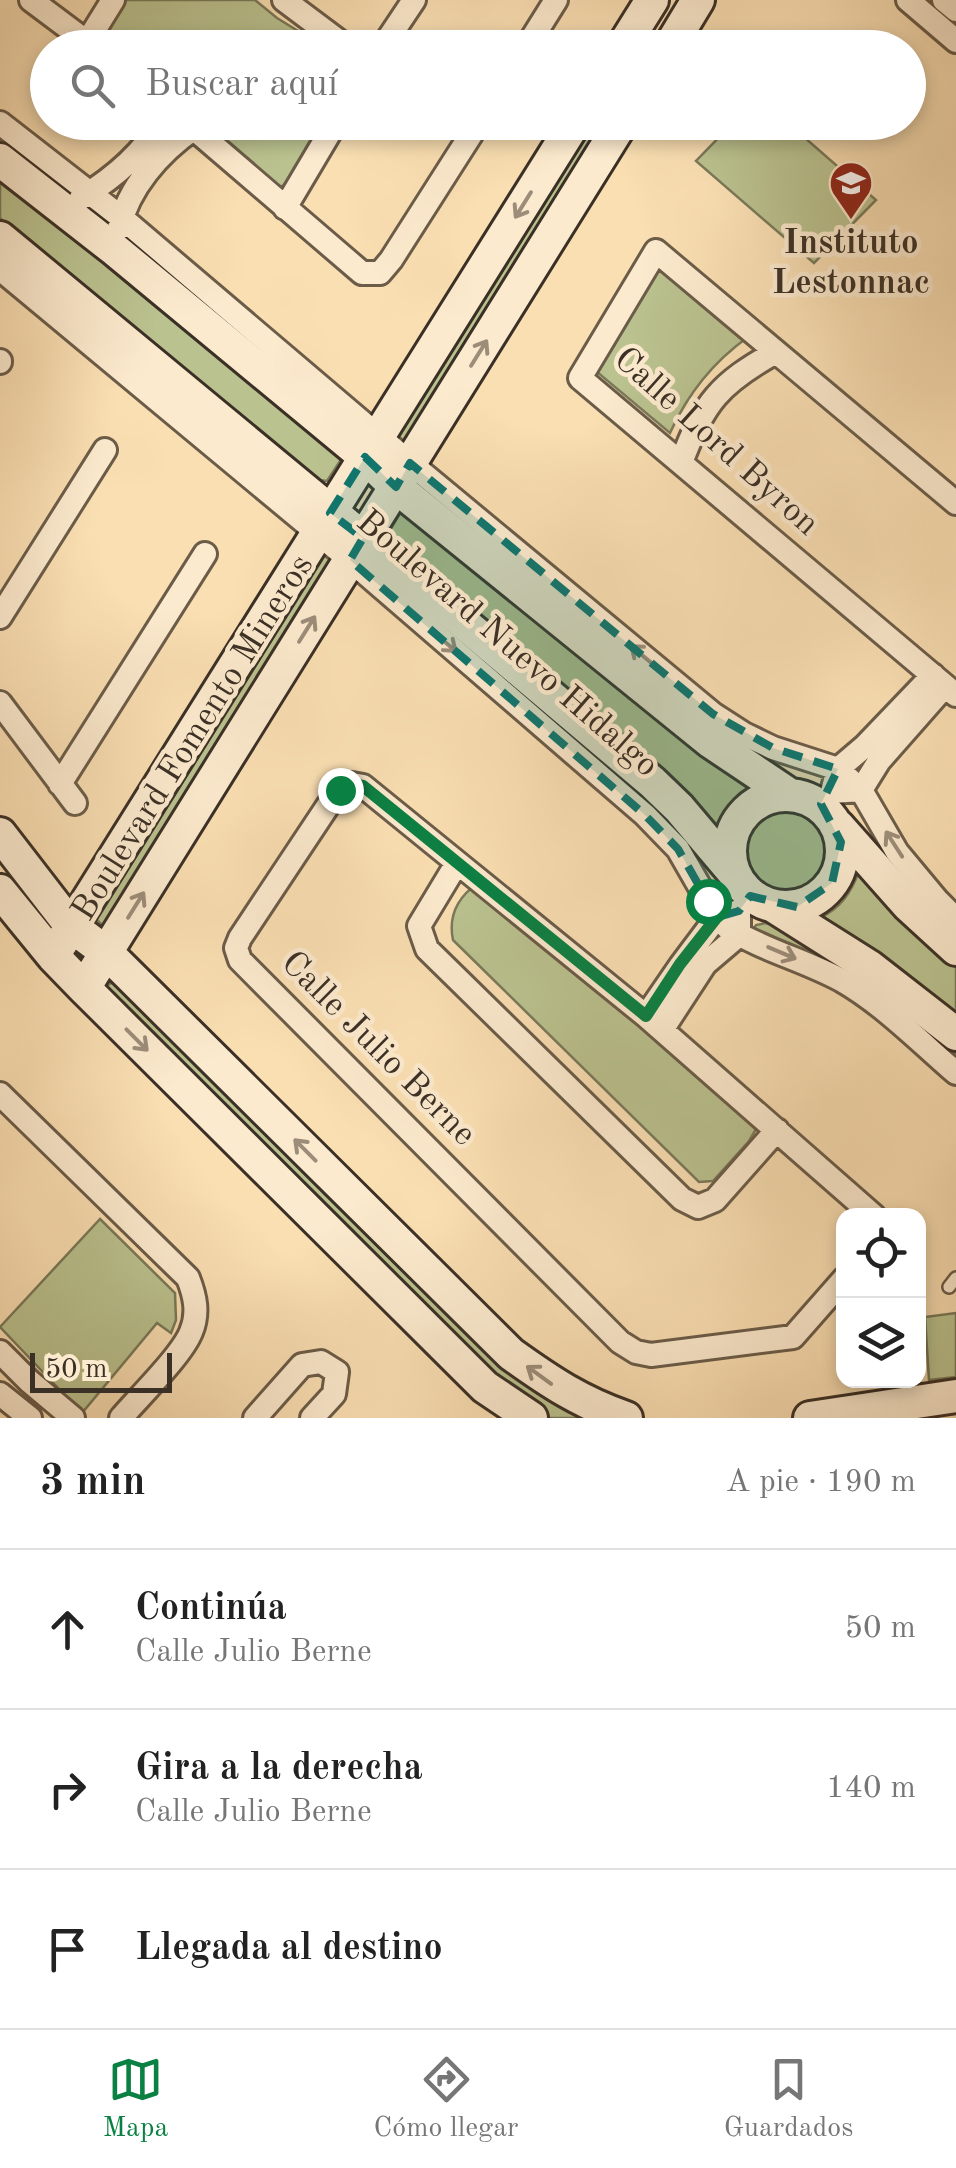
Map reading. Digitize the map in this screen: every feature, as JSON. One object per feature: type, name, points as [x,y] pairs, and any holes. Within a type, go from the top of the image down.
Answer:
[{"type":"street","points":[[31,0],[72,30]]},
{"type":"street","points":[[98,30],[113,0]]},
{"type":"street","points":[[284,0],[324,30]]},
{"type":"street","points":[[394,30],[414,0]]},
{"type":"street","points":[[537,30],[556,0]]},
{"type":"street","points":[[633,30],[652,0]]},
{"type":"street","points":[[680,30],[698,0]]},
{"type":"street","points":[[908,0],[956,41]]},
{"type":"street","points":[[944,0],[956,10]]},
{"type":"street","name":"Boulevard Nuevo Hidalgo","points":[[0,123],[77,201],[372,447],[711,742],[823,797],[861,790],[897,852],[956,919]]},
{"type":"street","points":[[77,201],[115,174],[148,140]]},
{"type":"street","points":[[118,234],[128,204],[151,167],[178,140]]},
{"type":"street","points":[[206,140],[362,273],[380,272],[391,260],[467,140]]},
{"type":"street","points":[[285,208],[325,140]]},
{"type":"street","name":"Boulevard Fomento Mineros","points":[[53,956],[564,140]]},
{"type":"street","name":"Boulevard Fomento Mineros","points":[[84,988],[611,140]]},
{"type":"street","name":"Boulevard Nuevo Hidalgo","points":[[0,160],[77,201]]},
{"type":"street","name":"Boulevard Nuevo Hidalgo","points":[[0,238],[324,524]]},
{"type":"street","name":"Calle Lord Byron","points":[[823,797],[945,686],[580,378],[656,252],[956,503]]},
{"type":"street","name":"Boulevard Nuevo Hidalgo","points":[[0,269],[652,782],[679,808],[743,906],[870,966],[956,1034]]},
{"type":"street","points":[[681,463],[694,426],[715,395],[743,370],[776,352]]},
{"type":"street","points":[[0,617],[104,450]]},
{"type":"street","name":"Boulevard Nuevo Hidalgo","points":[[403,475],[713,714],[773,748],[823,797],[908,905],[956,948]]},
{"type":"street","name":"Boulevard Nuevo Hidalgo","points":[[357,549],[743,906],[818,968],[869,998],[956,1073]]},
{"type":"street","points":[[60,784],[205,554]]},
{"type":"street","points":[[0,703],[75,802]]},
{"type":"street","name":"Calle Lord Byron","points":[[861,790],[872,753]]},
{"type":"street","name":"Calle Julio Berne","points":[[836,1288],[793,1337],[651,1355],[636,1352],[620,1342],[240,960],[236,948],[240,938],[340,790],[352,784],[363,786],[654,1023],[865,1208]]},
{"type":"street","points":[[823,797],[842,842],[838,874],[832,884],[807,904],[786,908],[743,906],[731,864],[731,842],[744,814],[770,798],[823,797]]},
{"type":"street","points":[[0,834],[72,926],[107,953],[511,1354],[559,1389],[626,1418]]},
{"type":"street","points":[[458,863],[419,926],[427,949],[682,1199],[698,1206],[715,1200],[777,1130]]},
{"type":"street","points":[[0,891],[84,988],[485,1387],[531,1418]]},
{"type":"street","points":[[654,1023],[680,964],[698,959],[743,906]]},
{"type":"street","points":[[0,1094],[188,1278],[195,1295],[191,1334],[121,1418]]},
{"type":"street","points":[[255,1418],[302,1364],[321,1362],[337,1372],[334,1394],[312,1418]]},
{"type":"street","points":[[5,1369],[73,1418]]},
{"type":"street","points":[[0,1394],[30,1418]]},
{"type":"street","points":[[810,1418],[956,1396]]},
{"type":"highlighted area","points":[[365,457],[396,487],[410,463],[713,714],[773,748],[838,769],[821,804],[841,842],[832,883],[797,907],[750,896],[739,911],[717,917],[678,849],[645,815],[350,560],[363,538],[330,513]]},
{"type":"green space","points":[[125,0],[255,0],[296,30],[106,30]]},
{"type":"green space","points":[[225,140],[316,140],[289,183],[278,188]]},
{"type":"green space","points":[[579,140],[596,140],[403,445],[397,440],[398,430]]},
{"type":"green space","points":[[716,140],[807,140],[876,200],[814,263],[696,161]]},
{"type":"green space","points":[[0,175],[344,455],[327,481],[319,480],[238,412],[175,372],[69,283],[0,218]]},
{"type":"green space","points":[[660,268],[748,337],[703,379],[670,433],[597,372],[598,363]]},
{"type":"green space","points":[[402,510],[760,787],[732,806],[719,838],[383,542]]},
{"type":"green space","points":[[322,554],[334,562],[105,928],[95,918]]},
{"type":"green space","points":[[788,809],[805,812],[819,821],[828,835],[828,869],[819,883],[805,892],[788,895],[771,892],[757,883],[748,869],[745,852],[748,835],[757,821],[771,812]]},
{"type":"green space","points":[[860,869],[956,960],[956,1022],[818,919],[844,899]]},
{"type":"green space","points":[[478,883],[762,1119],[749,1141],[713,1181],[699,1182],[453,940],[456,908]]},
{"type":"green space","points":[[766,923],[816,942],[956,1046],[956,1058],[886,999],[752,931],[756,925]]},
{"type":"green space","points":[[115,981],[605,1418],[547,1418],[497,1382],[105,991]]},
{"type":"green space","points":[[100,1219],[175,1293],[176,1320],[171,1333],[157,1323],[82,1413],[0,1327]]},
{"type":"green space","points":[[956,1313],[956,1377],[929,1380],[926,1317]]},
{"type":"place","name":"Instituto Lestonnac","points":[[851,221]]},
{"type":"route","points":[[340,790],[352,784],[363,786],[646,1016],[717,917],[708,901]]}]
